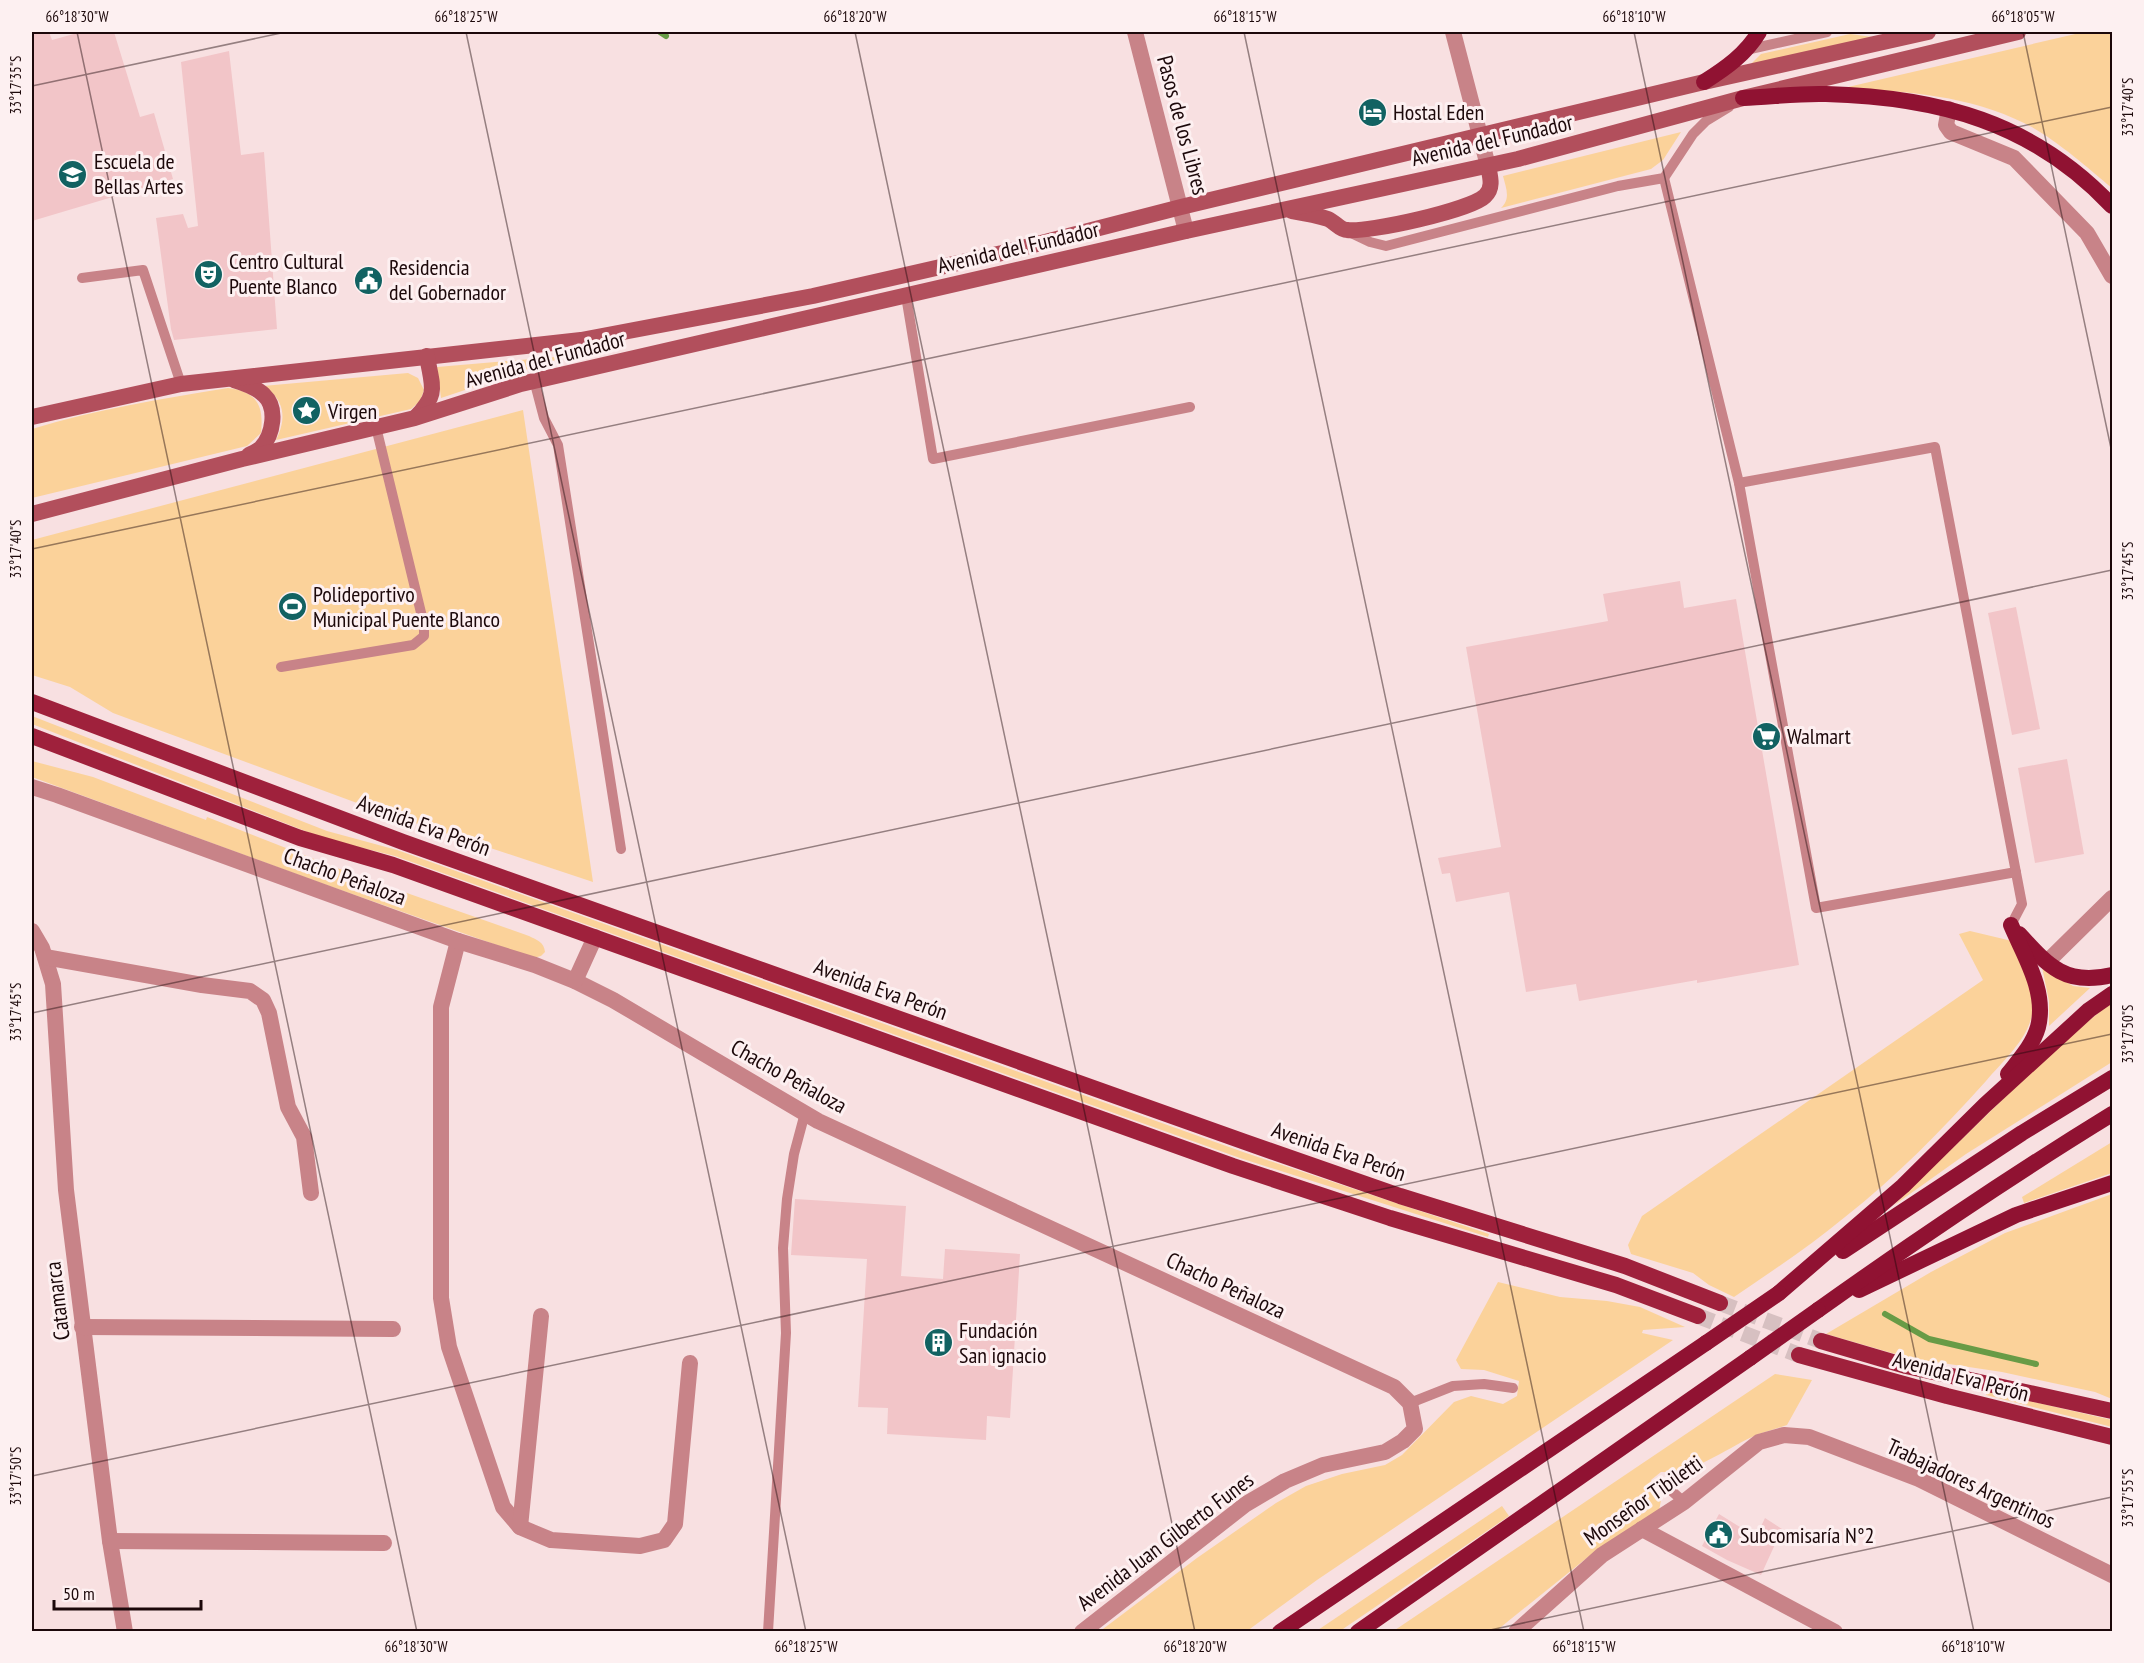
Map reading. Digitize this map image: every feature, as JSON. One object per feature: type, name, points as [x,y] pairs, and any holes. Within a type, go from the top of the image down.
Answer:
[{"type":"highway","points":[[1704,82],[1729,66],[1760,32]]},
{"type":"highway","points":[[1743,98],[1824,94],[1870,96],[1923,103],[1970,114],[2008,129],[2036,145],[2100,193],[2112,206]]},
{"type":"highway","points":[[2011,925],[2047,963],[2070,977],[2087,980],[2112,975]]},
{"type":"highway","points":[[1985,1106],[2029,1046],[2038,1026],[2040,1006],[2038,989],[2011,925]]},
{"type":"highway","points":[[1779,1293],[1903,1186],[2089,1010],[2112,994]]},
{"type":"highway","points":[[1280,1632],[1779,1293],[2022,1133],[2112,1078]]},
{"type":"highway","points":[[1358,1632],[1940,1223],[2112,1114]]},
{"type":"highway","points":[[1818,1310],[2016,1215],[2112,1183]]},
{"type":"main road","name":"Avenida del Fundador","points":[[32,415],[181,384],[581,340],[813,296],[1704,82],[1928,32]]},
{"type":"main road","name":"Avenida del Fundador","points":[[32,514],[242,459],[415,418],[534,380],[1186,231],[1518,159],[1743,98],[2018,32]]},
{"type":"main road","points":[[1285,209],[1330,220],[1346,231],[1382,226],[1475,204],[1486,195],[1491,187],[1488,166]]},
{"type":"main road","points":[[415,418],[429,404],[433,393],[426,356]]},
{"type":"main road","points":[[231,378],[266,395],[273,423],[269,436],[261,449],[242,459]]},
{"type":"main road","name":"Avenida Eva Perón","points":[[32,702],[403,842],[1234,1138],[1400,1196],[1625,1266],[1720,1303]]},
{"type":"main road","name":"Avenida Eva Perón","points":[[32,736],[300,838],[393,865],[1233,1166],[1390,1218],[1616,1285],[1698,1316]]},
{"type":"main road","name":"Avenida Eva Perón","points":[[1821,1341],[1906,1366],[2112,1411]]},
{"type":"main road","name":"Avenida Eva Perón","points":[[1799,1355],[1947,1396],[2112,1437]]},
{"type":"street","name":"Pasos de los Libres","points":[[1135,32],[1186,231]]},
{"type":"street","points":[[1453,32],[1488,166]]},
{"type":"street","points":[[1949,109],[1946,125],[1952,132],[2014,158],[2087,233],[2112,276]]},
{"type":"street","name":"Chacho Peñaloza","points":[[32,788],[57,795],[458,942],[535,965],[575,981],[613,1000],[829,1126],[1394,1387],[1410,1403]]},
{"type":"street","points":[[2047,963],[2112,898]]},
{"type":"street","name":"Catamarca","points":[[32,931],[42,948],[52,984],[66,1190],[110,1541],[125,1632]]},
{"type":"street","points":[[575,981],[595,937]]},
{"type":"street","points":[[458,942],[441,1007],[441,1298],[449,1347],[503,1507],[520,1527],[551,1540],[640,1546],[664,1540],[675,1524],[690,1363]]},
{"type":"street","points":[[45,957],[202,985],[250,991],[263,1000],[269,1013],[288,1107],[304,1137],[311,1193]]},
{"type":"street","points":[[520,1527],[541,1316]]},
{"type":"street","points":[[82,1327],[393,1329]]},
{"type":"street","name":"Avenida Juan Gilberto Funes","points":[[1082,1632],[1246,1504],[1285,1481],[1323,1465],[1385,1452],[1403,1442],[1415,1429],[1410,1403]]},
{"type":"street","name":"Monseñor Tibiletti","points":[[1516,1632],[1602,1555],[1684,1502],[1759,1442],[1784,1435],[1809,1437]]},
{"type":"street","name":"Trabajadores Argentinos","points":[[1809,1437],[1919,1479],[2112,1575]]},
{"type":"street","points":[[1642,1529],[1835,1632]]},
{"type":"street","points":[[110,1541],[384,1543]]},
{"type":"lane","points":[[1746,50],[1827,32]]},
{"type":"lane","points":[[1346,231],[1370,242],[1386,246],[1405,243],[1618,186],[1664,178],[1693,134],[1706,121],[1743,98]]},
{"type":"lane","points":[[1664,178],[1739,483],[1816,908],[2016,872]]},
{"type":"lane","points":[[82,278],[142,270],[181,384]]},
{"type":"lane","points":[[906,296],[933,459],[1190,407]]},
{"type":"lane","points":[[534,380],[544,418],[558,445],[621,849]]},
{"type":"lane","points":[[281,667],[412,645],[424,636],[424,625],[376,427]]},
{"type":"lane","points":[[1739,483],[1935,447],[2022,904],[2011,925]]},
{"type":"lane","points":[[768,1632],[786,1333],[783,1248],[788,1188],[805,1113]]},
{"type":"lane","points":[[1410,1403],[1453,1386],[1484,1384],[1513,1388]]},
{"type":"lane","points":[[1666,1486],[1684,1502]]},
{"type":"shaded area","points":[[2084,32],[2112,32],[2112,188],[2046,136],[2003,114],[1938,97],[1894,91],[1849,89],[1848,87]]},
{"type":"shaded area","points":[[1850,34],[1873,37],[1751,64],[1761,54]]},
{"type":"shaded area","points":[[1681,132],[1663,160],[1651,169],[1501,208],[1507,197],[1503,176]]},
{"type":"shaded area","points":[[567,356],[441,398],[437,367]]},
{"type":"shaded area","points":[[408,373],[418,378],[424,390],[420,401],[411,409],[276,440],[282,425],[282,410],[276,397],[263,386]]},
{"type":"shaded area","points":[[228,388],[246,393],[260,408],[261,433],[247,446],[32,498],[32,429],[105,410]]},
{"type":"shaded area","name":"Polideportivo Municipal Puente Blanco","points":[[523,410],[593,882],[376,810],[113,713],[70,687],[32,675],[32,540]]},
{"type":"shaded area","points":[[32,716],[327,831],[397,850],[1243,1152],[1489,1234],[1488,1237],[1240,1158],[395,856],[323,838],[32,724]]},
{"type":"shaded area","points":[[32,761],[93,777],[206,820],[207,817],[350,873],[529,936],[542,944],[545,952],[533,958],[32,777]]},
{"type":"shaded area","points":[[1970,931],[2012,941],[2030,986],[2032,1015],[2025,1033],[2006,1058],[1918,1152],[1864,1202],[1791,1258],[1734,1297],[1709,1285],[1693,1273],[1631,1254],[1628,1245],[1642,1216],[1983,980],[1959,934]]},
{"type":"shaded area","points":[[2042,967],[2073,986],[2090,988],[2049,1026],[2049,1001]]},
{"type":"shaded area","points":[[2112,1002],[2112,1062],[1966,1154],[1893,1206],[2035,1068]]},
{"type":"shaded area","points":[[2112,1142],[2112,1173],[2024,1203],[2022,1197]]},
{"type":"shaded area","points":[[2112,1194],[2112,1399],[2095,1392],[2002,1372],[1909,1358],[1826,1334],[1931,1272],[2005,1233]]},
{"type":"shaded area","points":[[1498,1282],[1560,1297],[1607,1301],[1640,1307],[1685,1327],[1643,1330],[1642,1333],[1673,1340],[1317,1580],[1247,1631],[1099,1632],[1197,1558],[1276,1503],[1306,1486],[1342,1474],[1385,1465],[1402,1455],[1454,1402],[1471,1396],[1503,1404],[1517,1396],[1519,1381],[1484,1370],[1461,1369],[1456,1360]]},
{"type":"shaded area","points":[[1775,1374],[1812,1380],[1787,1425],[1752,1437],[1696,1465],[1673,1472],[1661,1472],[1651,1480],[1661,1500],[1659,1511],[1588,1557],[1496,1631],[1392,1632]]},
{"type":"shaded area","points":[[1986,1391],[2112,1420],[2112,1427],[1986,1395]]},
{"type":"shaded area","points":[[1502,1506],[1509,1516],[1340,1631],[1315,1632]]},
{"type":"building","points":[[32,32],[49,32],[52,40],[81,32],[114,32],[140,117],[154,113],[173,179],[32,221]]},
{"type":"building","points":[[229,51],[241,155],[264,152],[277,329],[174,340],[156,218],[183,214],[188,228],[198,226],[181,62]]},
{"type":"building","points":[[1680,581],[1684,608],[1736,599],[1799,965],[1579,1001],[1576,984],[1526,992],[1509,892],[1456,902],[1450,873],[1442,874],[1438,858],[1501,847],[1466,647],[1608,621],[1603,594]]},
{"type":"building","points":[[2016,607],[2040,729],[2012,735],[1988,613]]},
{"type":"building","points":[[2067,759],[2084,854],[2035,863],[2018,768]]},
{"type":"building","name":"Fundación San ignacio","points":[[795,1199],[906,1206],[901,1276],[943,1279],[945,1249],[1020,1254],[1010,1418],[987,1416],[986,1440],[887,1434],[888,1408],[858,1407],[867,1259],[791,1255]]},
{"type":"building","points":[[1719,1514],[1756,1537],[1765,1518],[1782,1529],[1761,1575],[1702,1546]]},
{"type":"waterway","points":[[660,32],[666,36]]},
{"type":"waterway","points":[[1885,1314],[1929,1339],[2036,1364]]},
{"type":"tunnel","points":[[1720,1303],[1821,1341]]},
{"type":"tunnel","points":[[1698,1316],[1799,1355]]},
{"type":"place","name":"Hostal Eden","points":[[1372,112]]},
{"type":"place","name":"Escuela de Bellas Artes","points":[[73,174]]},
{"type":"place","name":"Centro Cultural Puente Blanco","points":[[208,274]]},
{"type":"place","name":"Residencia del Gobernador","points":[[368,280]]},
{"type":"place","name":"Virgen","points":[[307,411]]},
{"type":"place","name":"Polideportivo Municipal Puente Blanco","points":[[292,607]]},
{"type":"place","name":"Walmart","points":[[1766,736]]},
{"type":"place","name":"Fundación San ignacio","points":[[938,1343]]},
{"type":"place","name":"Subcomisaría N°2","points":[[1719,1535]]}]
